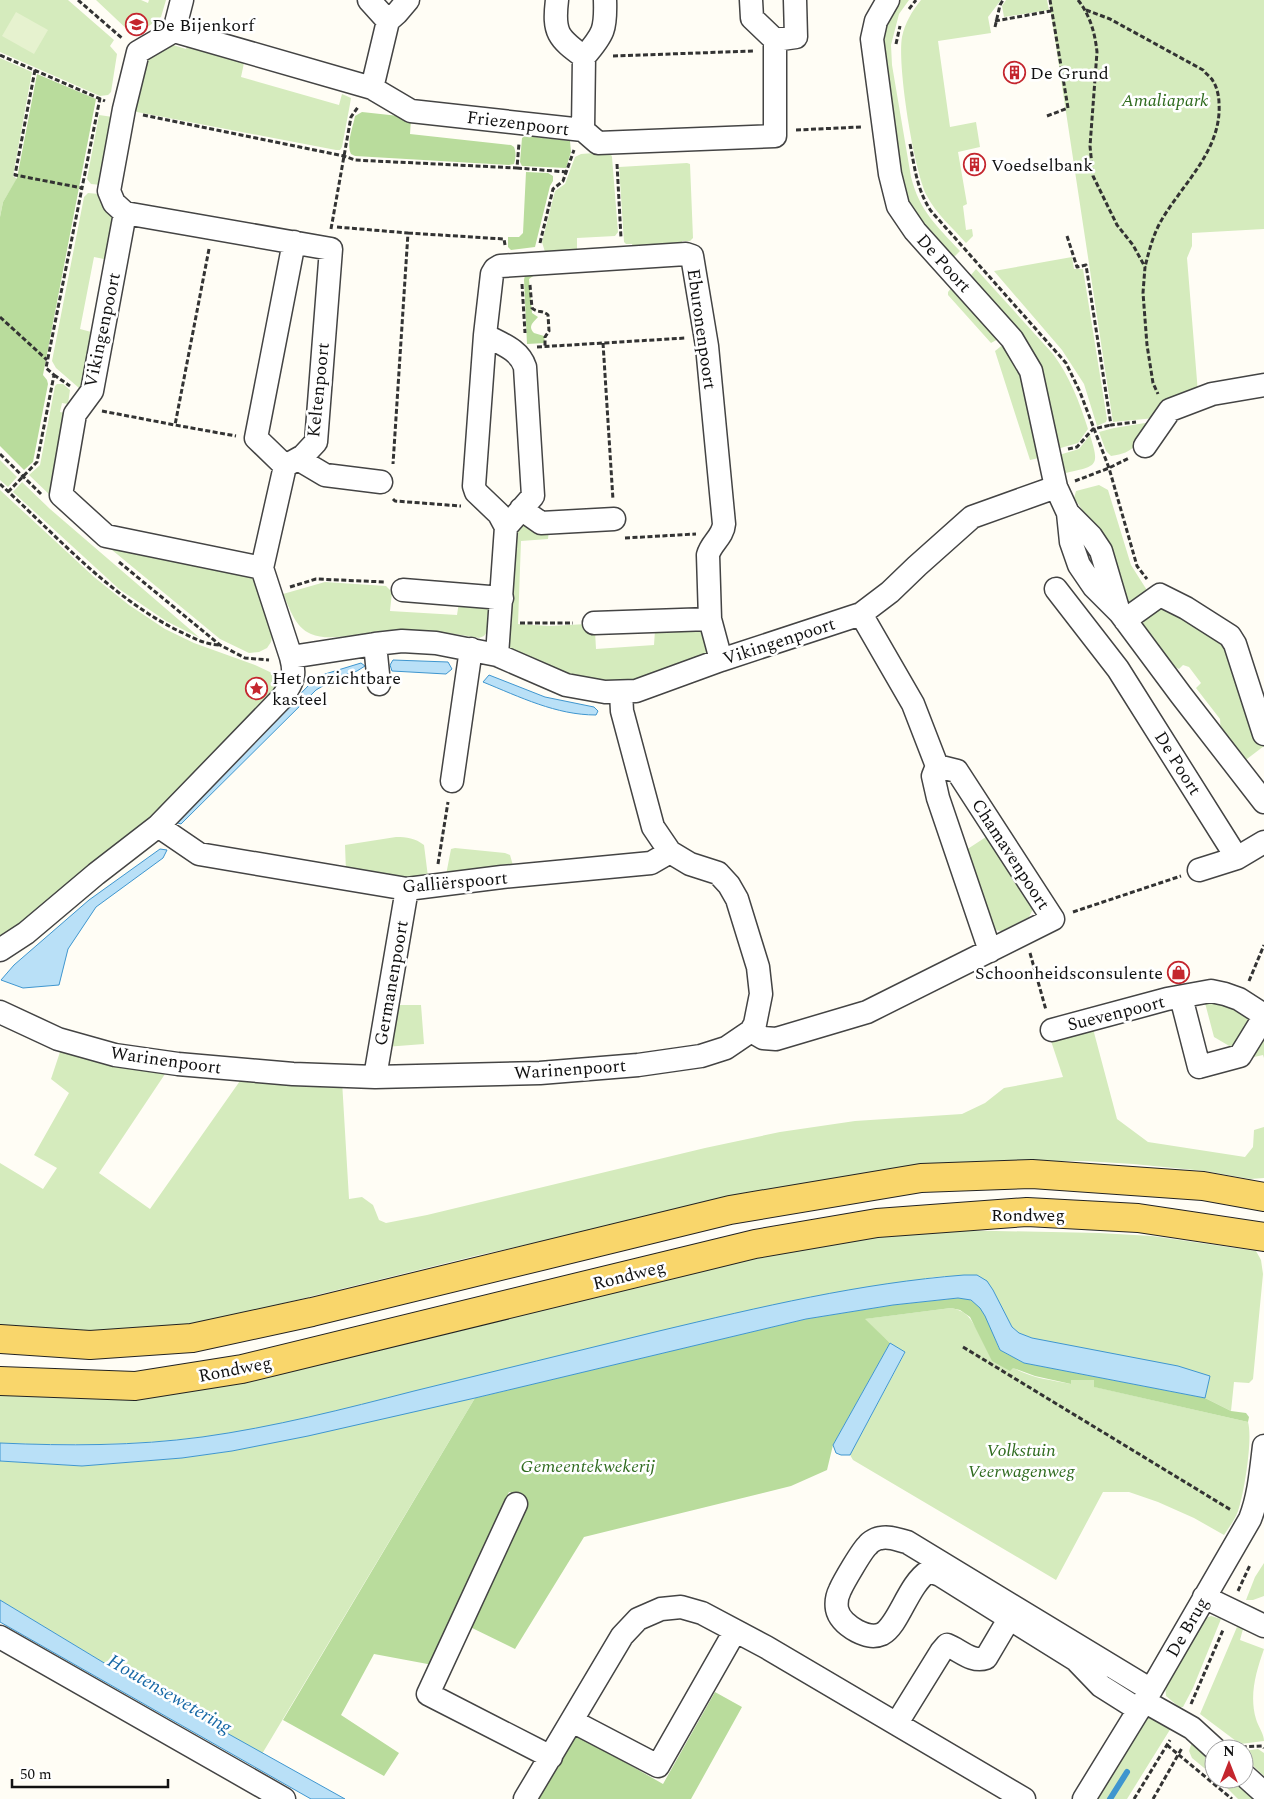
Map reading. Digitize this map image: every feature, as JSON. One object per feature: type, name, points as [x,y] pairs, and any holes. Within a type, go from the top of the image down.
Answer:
[{"type":"main road","points":[[0,1339],[90,1345],[192,1338],[322,1310],[730,1210],[921,1178],[1032,1174],[1203,1186],[1264,1197]]},
{"type":"main road","name":"Rondweg","points":[[0,1381],[135,1386],[242,1369],[755,1244],[877,1222],[1027,1212],[1138,1218],[1264,1237]]},
{"type":"street","points":[[182,0],[174,31],[138,52],[124,109],[109,191],[114,204],[125,214],[294,242],[332,238]]},
{"type":"street","points":[[369,0],[388,21]]},
{"type":"street","points":[[372,88],[388,21],[408,0]]},
{"type":"street","points":[[557,0],[555,16],[558,33],[567,44],[584,57]]},
{"type":"street","points":[[579,138],[584,57],[602,33],[606,23],[605,0]]},
{"type":"street","points":[[751,0],[752,18],[775,45],[775,130]]},
{"type":"street","points":[[775,45],[796,37],[795,0]]},
{"type":"street","name":"De Poort","points":[[888,0],[876,20],[872,39],[890,174],[898,206],[915,231],[1012,339],[1032,371],[1056,487],[1068,513],[1091,536],[1101,550],[1122,616],[1264,802]]},
{"type":"street","name":"Friezenpoort","points":[[174,31],[372,88],[411,111],[579,138],[598,143],[615,144],[775,136],[775,130]]},
{"type":"street","name":"Vikingenpoort","points":[[125,214],[92,391],[75,414],[61,495],[106,536],[262,568]]},
{"type":"street","name":"Keltenpoort","points":[[291,462],[303,456],[316,442],[332,238]]},
{"type":"street","points":[[294,242],[256,438],[291,462],[325,475],[381,482]]},
{"type":"street","name":"Eburonenpoort","points":[[506,527],[499,514],[476,492],[474,486],[481,427],[485,335],[493,300],[492,274],[495,269],[500,266],[686,254],[692,256],[705,337],[724,524],[723,530],[711,547],[708,555],[710,620],[721,660]]},
{"type":"street","points":[[485,335],[517,352],[526,367],[533,489],[532,496],[506,527],[497,655]]},
{"type":"street","points":[[1145,446],[1166,415],[1212,394],[1264,385]]},
{"type":"street","points":[[0,950],[26,933],[96,874],[158,826],[282,698],[292,684],[294,670],[291,657],[262,568],[291,462]]},
{"type":"street","name":"Vikingenpoort","points":[[291,657],[402,641],[436,643],[497,655],[566,685],[605,692],[636,691],[721,660],[861,614],[890,592],[972,517],[1056,487]]},
{"type":"street","points":[[522,509],[541,523],[614,519]]},
{"type":"street","name":"De Poort","points":[[1056,589],[1118,669],[1237,858]]},
{"type":"street","points":[[403,590],[502,598]]},
{"type":"street","points":[[1122,616],[1160,595],[1186,608],[1230,636],[1235,644],[1264,734]]},
{"type":"street","name":"Chamavenpoort","points":[[861,614],[913,704],[938,766],[933,776],[938,798],[990,951]]},
{"type":"street","points":[[594,623],[710,620]]},
{"type":"street","points":[[376,644],[379,684]]},
{"type":"street","points":[[1118,669],[1144,646]]},
{"type":"street","points":[[452,781],[471,649]]},
{"type":"street","points":[[621,692],[622,711],[653,827],[670,852],[690,864],[718,873],[729,885],[737,899],[758,966],[761,994],[751,1031]]},
{"type":"street","name":"Chamavenpoort","points":[[751,1031],[763,1038],[776,1039],[867,1012],[1053,919],[957,771],[938,766]]},
{"type":"street","name":"Galliërspoort","points":[[158,826],[199,854],[407,889],[502,877],[651,863],[670,852]]},
{"type":"street","points":[[1199,870],[1237,858],[1264,842]]},
{"type":"street","name":"Germanenpoort","points":[[375,1077],[407,889]]},
{"type":"street","name":"Suevenpoort","points":[[1052,1030],[1174,998],[1211,991],[1239,999],[1264,1016],[1240,1056],[1199,1067],[1174,998]]},
{"type":"street","name":"Warinenpoort","points":[[0,1012],[58,1039],[115,1055],[178,1064],[293,1074],[375,1077],[540,1073],[638,1065],[701,1056],[726,1048],[751,1031]]},
{"type":"street","name":"De Brug","points":[[1084,1799],[1145,1700],[1250,1519],[1255,1507],[1264,1446]]},
{"type":"street","points":[[516,1504],[428,1694],[551,1757]]},
{"type":"street","points":[[1145,1700],[1101,1686],[1076,1660],[1009,1620],[940,1575],[929,1571],[921,1576],[884,1633],[876,1636],[864,1634],[849,1627],[840,1618],[837,1611],[839,1591],[867,1545],[879,1538],[891,1537],[907,1542],[1145,1700],[1192,1728],[1204,1739]]},
{"type":"street","points":[[1204,1597],[1262,1621]]},
{"type":"street","points":[[525,1799],[622,1636],[638,1620],[661,1609],[681,1607],[702,1612],[897,1723],[1024,1799]]},
{"type":"street","points":[[897,1723],[941,1652],[947,1646],[979,1661],[986,1658],[1009,1620]]},
{"type":"street","points":[[572,1721],[658,1766],[735,1631]]},
{"type":"street","points":[[0,1637],[284,1799]]},
{"type":"street","points":[[1254,1784],[1264,1793]]},
{"type":"path","points":[[78,0],[138,52]]},
{"type":"path","points":[[908,11],[916,0]]},
{"type":"path","points":[[995,27],[995,21],[1003,0]]},
{"type":"path","points":[[1047,116],[1068,108],[1050,0]]},
{"type":"path","points":[[1078,0],[1086,10],[1095,37],[1097,52],[1090,146],[1093,176],[1117,225],[1133,245],[1145,267]]},
{"type":"path","points":[[1050,455],[1077,447],[1093,429],[1166,415],[1150,369],[1144,308],[1145,267],[1151,242],[1160,222],[1203,160],[1214,140],[1219,120],[1219,98],[1215,82],[1203,70],[1110,19],[1086,10]]},
{"type":"path","points":[[995,21],[1052,11]]},
{"type":"path","points":[[896,51],[898,31],[902,21]]},
{"type":"path","points":[[584,57],[775,45]]},
{"type":"path","points":[[0,55],[138,114],[344,156],[355,160],[567,172]]},
{"type":"path","points":[[35,70],[15,175],[82,188]]},
{"type":"path","points":[[372,88],[351,117],[332,238],[408,232],[504,239],[506,253]]},
{"type":"path","points":[[100,98],[46,368],[74,389],[80,407],[247,438],[256,438]]},
{"type":"path","points":[[775,130],[860,127]]},
{"type":"path","points":[[908,136],[922,199],[1066,364],[1080,392],[1109,468],[1137,566],[1160,595]]},
{"type":"path","points":[[525,339],[522,277],[536,265],[553,188],[563,181],[579,138]]},
{"type":"path","points":[[517,168],[519,142]]},
{"type":"path","points":[[615,144],[622,258]]},
{"type":"path","points":[[175,425],[213,228]]},
{"type":"path","points":[[408,232],[393,470],[381,482],[395,501],[494,509]]},
{"type":"path","points":[[1067,236],[1077,267],[1086,266],[1111,425]]},
{"type":"path","points":[[536,265],[546,280],[530,281],[532,308],[548,315],[549,331],[545,338],[545,346]]},
{"type":"path","points":[[0,317],[48,360]]},
{"type":"path","points":[[536,347],[705,337]]},
{"type":"path","points":[[603,343],[615,538],[704,533],[717,540]]},
{"type":"path","points":[[8,492],[37,462],[54,375]]},
{"type":"path","points":[[1056,487],[1109,468]]},
{"type":"path","points":[[0,484],[111,587],[166,625],[206,644],[220,645],[245,658],[280,660],[291,657]]},
{"type":"path","points":[[271,594],[316,579],[392,583],[403,590]]},
{"type":"path","points":[[500,622],[594,623]]},
{"type":"path","points":[[434,886],[452,781]]},
{"type":"path","points":[[1053,919],[1199,870]]},
{"type":"path","points":[[1024,935],[1052,1030]]},
{"type":"path","points":[[1239,999],[1264,945]]},
{"type":"path","points":[[963,1347],[1221,1506],[1250,1519]]},
{"type":"path","points":[[1134,1799],[1181,1722]]},
{"type":"path","points":[[1167,1744],[1232,1799]]},
{"type":"green space","points":[[0,0],[68,0],[114,40],[110,46],[117,54],[111,92],[108,95],[100,96],[0,52]]},
{"type":"green space","name":"De Bijenkorf","points":[[96,0],[141,0],[148,3],[149,0],[166,0],[161,17],[138,34],[131,33]]},
{"type":"green space","points":[[897,0],[909,0],[899,14],[891,45],[892,65],[911,177],[924,209],[960,251],[955,256],[952,256],[922,222],[906,194],[902,182],[882,44],[887,18]]},
{"type":"green space","points":[[921,0],[1001,0],[988,17],[991,33],[938,41],[950,127],[976,122],[980,147],[958,152],[967,204],[963,206],[966,230],[972,229],[973,236],[966,243],[940,215],[927,196],[912,142],[904,93],[901,51],[905,27]]},
{"type":"green space","points":[[1006,0],[1047,0],[1049,10],[1004,17],[1002,6]]},
{"type":"green space","name":"Amaliapark","points":[[1049,0],[1264,0],[1264,229],[1192,233],[1192,246],[1187,258],[1198,393],[1155,418],[1113,422]]},
{"type":"green space","points":[[16,12],[48,30],[34,54],[2,36]]},
{"type":"green space","points":[[170,44],[186,49],[188,44],[243,60],[241,77],[339,105],[342,94],[351,98],[342,147],[340,150],[336,150],[137,112],[133,109],[145,59]]},
{"type":"green space","points":[[0,58],[32,72],[13,176],[17,179],[3,202],[0,217]]},
{"type":"green space","points":[[37,74],[96,99],[43,375],[48,384],[33,462],[24,470],[0,446],[0,217],[3,202],[17,178]]},
{"type":"green space","points":[[362,112],[408,117],[411,119],[410,134],[511,145],[515,151],[514,164],[355,156],[351,154],[350,140],[355,116]]},
{"type":"green space","points":[[99,115],[113,117],[101,185],[91,184],[87,179]]},
{"type":"green space","points":[[525,136],[570,141],[571,152],[566,168],[522,166],[520,162],[522,138]]},
{"type":"green space","points":[[607,152],[612,157],[618,232],[615,236],[577,238],[577,251],[549,254],[545,252],[542,242],[555,191],[565,184],[575,157],[581,154]]},
{"type":"green space","points":[[690,164],[693,238],[690,241],[682,241],[682,245],[633,247],[632,244],[626,244],[624,242],[619,167]]},
{"type":"green space","points":[[526,172],[548,173],[553,176],[553,181],[550,186],[535,247],[511,250],[508,247],[508,237],[519,237],[523,233]]},
{"type":"green space","points":[[88,193],[99,194],[101,201],[116,219],[109,260],[94,257],[80,329],[95,333],[87,383],[79,388],[56,368],[52,361],[84,197]]},
{"type":"green space","points":[[1072,257],[1074,269],[1083,269],[1107,419],[1106,422],[1097,426],[1084,384],[1062,350],[994,271]]},
{"type":"green space","points":[[976,269],[1053,354],[1064,371],[1088,429],[1078,443],[1057,449],[1044,380],[1035,354],[1028,342],[971,275]]},
{"type":"green space","points":[[536,274],[529,279],[532,313],[538,317],[531,328],[534,333],[544,336],[545,343],[527,344],[524,280],[525,275]]},
{"type":"green space","points":[[952,287],[1000,338],[991,343],[948,295]]},
{"type":"green space","points":[[1005,343],[1018,362],[1039,458],[1030,460],[995,351]]},
{"type":"green space","points":[[63,384],[70,390],[68,404],[62,403],[60,412],[70,414],[53,498],[29,475],[40,465],[55,386]]},
{"type":"green space","points":[[1145,423],[1149,424],[1131,450],[1111,456],[1106,451],[1099,432]]},
{"type":"green space","points":[[1090,435],[1095,453],[1093,463],[1084,469],[1066,473],[1059,455],[1079,449]]},
{"type":"green space","points":[[0,460],[17,477],[8,487],[0,480]]},
{"type":"green space","points":[[22,482],[50,509],[200,638],[166,621],[119,589],[13,492]]},
{"type":"green space","points":[[1099,485],[1108,490],[1131,565],[1150,595],[1128,607],[1090,521],[1074,498],[1076,491]]},
{"type":"green space","points":[[0,490],[94,577],[129,605],[165,629],[194,643],[272,673],[277,679],[278,687],[152,821],[0,941]]},
{"type":"green space","points":[[521,524],[549,530],[548,539],[521,541],[518,624],[550,626],[587,624],[595,631],[596,649],[654,645],[655,630],[704,630],[710,645],[706,655],[647,678],[609,682],[566,675],[508,648],[514,534]]},
{"type":"green space","points":[[106,545],[254,574],[273,632],[271,642],[267,648],[259,652],[249,653],[220,639]]},
{"type":"green space","points":[[325,582],[386,586],[392,592],[390,611],[457,615],[459,602],[491,603],[494,619],[488,618],[487,632],[479,638],[457,634],[402,630],[339,637],[319,636],[305,631],[301,627],[283,594]]},
{"type":"green space","points":[[1167,604],[1231,649],[1264,746],[1243,762],[1221,734],[1220,719],[1196,688],[1201,683],[1189,667],[1183,665],[1179,669],[1170,665],[1140,625],[1144,622],[1144,619]]},
{"type":"green space","points":[[989,835],[1033,909],[1029,917],[1002,931],[991,930],[963,852]]},
{"type":"green space","points":[[396,837],[411,838],[424,845],[428,877],[396,880],[346,872],[345,845]]},
{"type":"green space","points":[[451,849],[505,853],[510,855],[514,869],[446,875]]},
{"type":"green space","points":[[1216,998],[1247,1015],[1248,1020],[1234,1046],[1231,1047],[1214,1037],[1205,1003]]},
{"type":"green space","points":[[393,1005],[421,1005],[424,1044],[385,1047]]},
{"type":"green space","points":[[1092,1025],[1117,1119],[1148,1142],[1245,1157],[1253,1147],[1254,1130],[1264,1127],[1264,1178],[1250,1179],[1205,1171],[1133,1164],[1084,1161],[1025,1161],[695,1207],[475,1256],[236,1315],[183,1325],[82,1332],[0,1327],[0,1163],[43,1189],[57,1168],[34,1155],[69,1093],[51,1079],[61,1049],[167,1071],[99,1173],[150,1209],[242,1078],[342,1081],[349,1199],[362,1197],[373,1205],[379,1220],[386,1223],[780,1132],[855,1121],[962,1114],[985,1103],[1004,1088],[1063,1077],[1050,1038]]},
{"type":"green space","points":[[1264,1030],[1264,1058],[1263,1055],[1254,1057],[1252,1048]]},
{"type":"green space","points":[[949,1230],[1152,1236],[1256,1251],[1261,1260],[1263,1274],[1253,1379],[1249,1383],[1234,1382],[1231,1411],[1205,1398],[1210,1376],[1032,1338],[1019,1333],[1012,1327],[993,1290],[977,1275],[934,1277],[471,1378],[304,1419],[248,1430],[186,1439],[124,1443],[0,1443],[0,1390],[72,1393],[817,1241]]},
{"type":"green space","name":"Gemeentekwekerij","points":[[958,1298],[969,1299],[976,1303],[985,1315],[1000,1350],[1024,1363],[1205,1398],[1231,1411],[1246,1413],[1249,1417],[1248,1422],[1094,1387],[1094,1380],[1071,1380],[1071,1384],[1035,1376],[1013,1368],[1010,1371],[992,1361],[970,1317],[960,1310],[951,1308],[865,1319],[890,1343],[833,1445],[827,1470],[791,1486],[584,1537],[515,1649],[468,1626],[524,1497],[509,1492],[433,1665],[374,1654],[341,1715],[399,1753],[384,1776],[283,1720],[475,1398],[806,1319],[893,1305]]},
{"type":"green space","name":"Volkstuin Veerwagenweg","points":[[951,1308],[962,1311],[1001,1357],[1014,1368],[1027,1374],[1071,1384],[1071,1380],[1094,1380],[1095,1387],[1248,1422],[1249,1453],[1243,1492],[1237,1514],[1224,1535],[1194,1518],[1158,1502],[1129,1492],[1103,1492],[1056,1580],[853,1460],[850,1455],[905,1353],[890,1343],[864,1319]]},
{"type":"green space","points":[[475,1398],[262,1754],[139,1684],[0,1600],[0,1461],[82,1466],[182,1458],[232,1451]]},
{"type":"green space","points":[[1264,1563],[1264,1596],[1253,1600],[1246,1600],[1255,1577]]},
{"type":"green space","points":[[1211,1616],[1221,1619],[1193,1688],[1183,1707],[1179,1707],[1166,1696],[1165,1684],[1203,1619]]},
{"type":"green space","points":[[1237,1627],[1243,1629],[1240,1640],[1264,1649],[1256,1675],[1253,1701],[1256,1719],[1264,1741],[1254,1742],[1254,1739],[1233,1739],[1200,1714]]},
{"type":"green space","points":[[715,1692],[742,1707],[691,1799],[537,1799],[572,1732],[663,1784]]},
{"type":"green space","points":[[1151,1715],[1171,1728],[1127,1799],[1091,1799],[1142,1718]]},
{"type":"green space","points":[[1192,1742],[1204,1752],[1204,1768],[1192,1758],[1189,1751]]},
{"type":"green space","points":[[1258,1749],[1264,1753],[1264,1776],[1254,1766],[1254,1750]]},
{"type":"green space","points":[[1228,1789],[1248,1789],[1259,1799],[1238,1799]]},
{"type":"water","points":[[393,660],[448,662],[452,669],[446,674],[392,671],[390,665]]},
{"type":"water","points":[[361,663],[365,666],[357,671],[338,677],[316,690],[181,824],[175,822],[310,684],[325,674]]},
{"type":"water","points":[[489,675],[545,697],[594,707],[598,711],[596,715],[552,709],[483,682]]},
{"type":"water","points":[[160,849],[167,850],[163,858],[96,907],[68,949],[59,985],[23,988],[1,980],[14,965],[89,900]]},
{"type":"water","points":[[977,1275],[987,1281],[1012,1327],[1019,1333],[1032,1338],[1178,1366],[1210,1376],[1205,1398],[1024,1363],[1000,1350],[980,1308],[971,1300],[958,1298],[893,1305],[806,1319],[475,1398],[308,1436],[232,1451],[182,1458],[82,1466],[0,1461],[0,1443],[50,1445],[126,1444],[229,1433],[335,1411],[659,1331],[773,1305],[887,1284]]},
{"type":"water","points":[[890,1343],[905,1352],[850,1455],[836,1453],[833,1445]]},
{"type":"water","points":[[0,1600],[139,1684],[345,1799],[311,1799],[0,1622]]},
{"type":"waterway","points":[[1110,1799],[1127,1772]]},
{"type":"place","name":"De Bijenkorf","points":[[136,25]]},
{"type":"place","name":"De Grund","points":[[1014,73]]},
{"type":"place","name":"Voedselbank","points":[[975,165]]},
{"type":"place","name":"Het onzichtbare kasteel","points":[[256,688]]},
{"type":"place","name":"Schoonheidsconsulente","points":[[1179,973]]},
{"type":"water label","name":"Houtensewetering","points":[[170,1693]]}]
